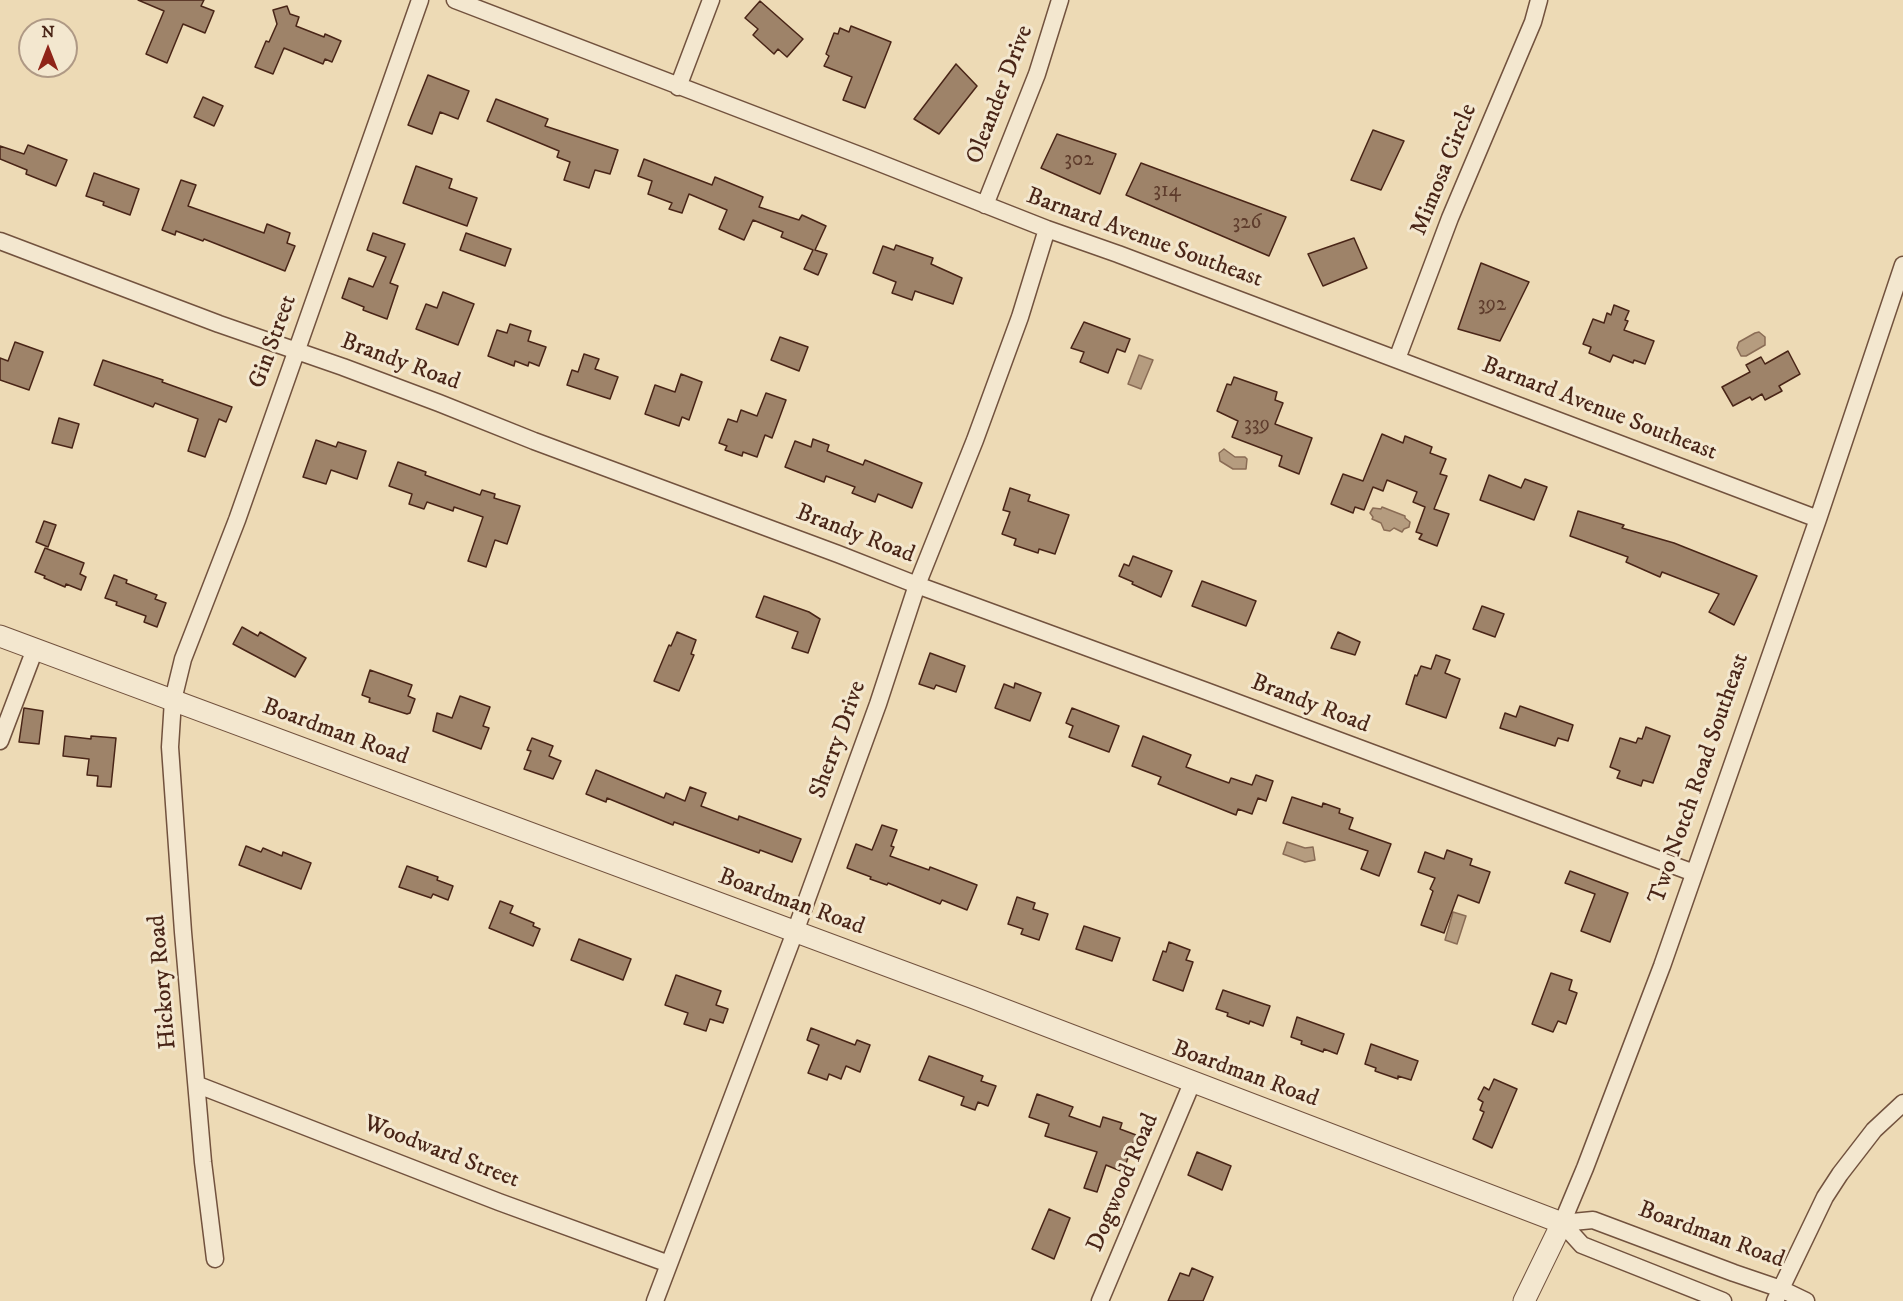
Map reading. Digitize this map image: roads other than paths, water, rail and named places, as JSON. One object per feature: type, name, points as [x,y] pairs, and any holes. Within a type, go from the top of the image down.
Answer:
[{"type":"street","name":"Gin Street","points":[[173,700],[183,659],[233,531],[420,0]]},
{"type":"street","name":"Barnard Avenue Southeast","points":[[455,0],[1047,229],[1818,519]]},
{"type":"street","points":[[678,87],[711,0]]},
{"type":"street","name":"Oleander Drive","points":[[985,205],[1037,74],[1060,0]]},
{"type":"street","name":"Mimosa Circle","points":[[1397,360],[1450,218],[1533,22],[1539,0]]},
{"type":"street","name":"Sherry Drive","points":[[655,1301],[795,932],[878,704],[917,585],[975,440],[1020,317],[1047,229]]},
{"type":"street","name":"Brandy Road","points":[[0,241],[219,324],[418,395],[917,585],[1694,873]]},
{"type":"street","name":"Two Notch Road Southeast","points":[[1524,1301],[1562,1223],[1585,1168],[1662,966],[1818,519],[1903,265]]},
{"type":"street","name":"Boardman Road","points":[[0,636],[795,932],[1192,1083],[1251,1103],[1562,1223],[1593,1220],[1734,1274],[1778,1295],[1806,1301]]},
{"type":"street","points":[[0,741],[35,649]]},
{"type":"street","name":"Hickory Road","points":[[173,700],[170,725],[171,759],[183,932],[203,1162],[215,1259]]},
{"type":"street","name":"Dogwood Road","points":[[1100,1301],[1192,1083]]},
{"type":"street","name":"Woodward Street","points":[[198,1085],[499,1202],[669,1264]]},
{"type":"street","points":[[1778,1295],[1825,1197],[1874,1130],[1903,1103]]},
{"type":"street","name":"Boardman Road","points":[[1562,1223],[1582,1245],[1723,1301]]}]
